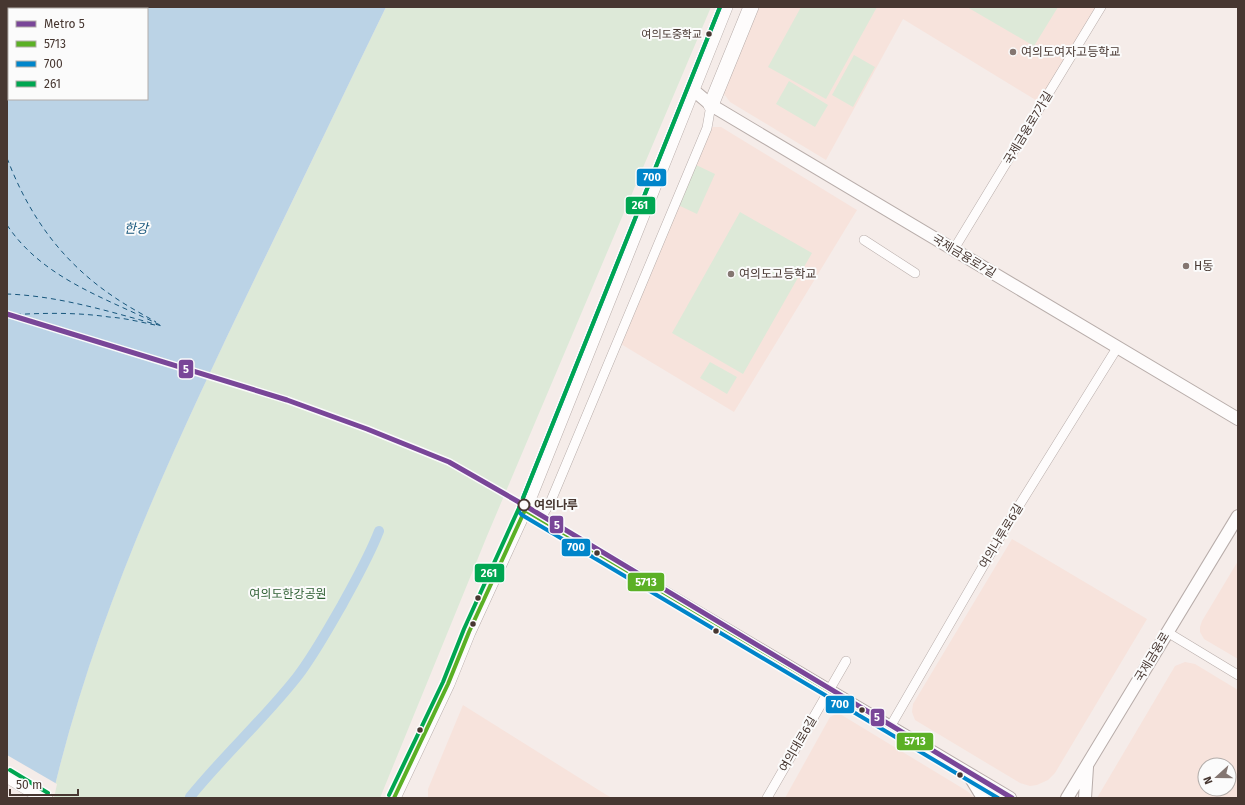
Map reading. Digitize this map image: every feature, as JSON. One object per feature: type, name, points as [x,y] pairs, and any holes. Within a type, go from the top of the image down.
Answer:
[{"type":"main road","points":[[398,796],[448,684],[469,632],[525,510],[726,7]]},
{"type":"main road","points":[[711,105],[751,7]]},
{"type":"main road","points":[[7,775],[45,798]]},
{"type":"street","name":"국제금융로7가길","points":[[954,250],[1101,7]]},
{"type":"street","name":"국제금융로7길","points":[[692,89],[711,105],[834,180],[1238,419]]},
{"type":"street","points":[[540,519],[550,503],[707,128],[711,105]]},
{"type":"street","points":[[864,240],[915,273]]},
{"type":"street","name":"여의나루로6길","points":[[890,727],[1007,525],[1117,348]]},
{"type":"street","points":[[525,510],[1010,798]]},
{"type":"street","name":"국제금융로","points":[[1067,798],[1238,516]]},
{"type":"street","points":[[1167,632],[1238,675]]},
{"type":"street","name":"여의대로6길","points":[[766,798],[846,661]]},
{"type":"street","points":[[1085,798],[1087,765]]},
{"type":"street","points":[[969,774],[983,798]]},
{"type":"shaded area","points":[[757,7],[1096,7],[1039,102],[903,19],[826,160],[730,102],[724,94],[724,89]]},
{"type":"shaded area","name":"여의도고등학교","points":[[713,127],[721,127],[857,210],[734,412],[616,341],[709,129]]},
{"type":"shaded area","points":[[1012,539],[1147,619],[1055,773],[1048,780],[1037,785],[1030,786],[1020,783],[915,720],[912,712],[913,704]]},
{"type":"shaded area","points":[[1238,561],[1238,659],[1204,639],[1200,632],[1200,627],[1202,621]]},
{"type":"shaded area","points":[[1185,662],[1195,664],[1238,690],[1238,798],[1097,798],[1175,666]]},
{"type":"shaded area","points":[[463,705],[612,798],[428,798],[428,789]]},
{"type":"shaded area","points":[[840,714],[967,791],[975,798],[785,798],[830,717]]},
{"type":"green space","name":"여의도한강공원","points":[[386,7],[711,7],[487,536],[380,798],[52,798],[90,663],[139,531],[226,339]]},
{"type":"green space","points":[[801,7],[877,7],[826,99],[768,67]]},
{"type":"green space","points":[[967,7],[1058,7],[1034,46]]},
{"type":"green space","points":[[854,55],[875,67],[853,107],[832,95]]},
{"type":"green space","points":[[789,81],[828,105],[815,127],[776,104]]},
{"type":"green space","points":[[694,164],[715,174],[697,214],[676,204]]},
{"type":"green space","points":[[740,212],[812,253],[743,374],[672,333]]},
{"type":"green space","points":[[710,362],[737,377],[727,394],[700,378]]},
{"type":"water","name":"한강","points":[[7,7],[386,7],[227,336],[140,529],[114,595],[91,662],[70,729],[52,798],[7,798]]},
{"type":"pier","points":[[7,755],[57,784],[54,798],[7,798]]},
{"type":"waterway","points":[[190,797],[216,766],[271,708],[303,669],[321,642],[342,605],[366,560],[379,531]]},
{"type":"ferry route","points":[[7,158],[16,179],[37,218],[63,253],[78,269],[95,283],[119,300],[156,322]]},
{"type":"ferry route","points":[[7,225],[22,244],[39,260],[57,273],[98,296],[162,326],[66,301],[27,295],[7,294]]},
{"type":"ferry route","points":[[7,315],[45,313],[84,314],[121,318],[155,325]]},
{"type":"metro line","name":"5","points":[[7,314],[287,400],[367,429],[449,462],[524,505],[1012,798]]},
{"type":"transit line","name":"700","points":[[720,7],[519,508],[519,512],[998,798]]},
{"type":"transit line","name":"261","points":[[389,795],[443,682],[464,629],[519,508],[720,7]]},
{"type":"transit line","name":"5713","points":[[525,510],[1010,798]]},
{"type":"transit line","name":"5713","points":[[394,798],[448,684],[469,632],[525,510]]},
{"type":"transit line","name":"261","points":[[10,770],[48,793]]},
{"type":"place","name":"여의도중학교","points":[[709,34]]},
{"type":"place","name":"여의도여자고등학교","points":[[1013,52]]},
{"type":"place","name":"H동","points":[[1186,266]]},
{"type":"place","name":"여의도고등학교","points":[[731,274]]},
{"type":"place","name":"여의나루","points":[[524,505]]}]
